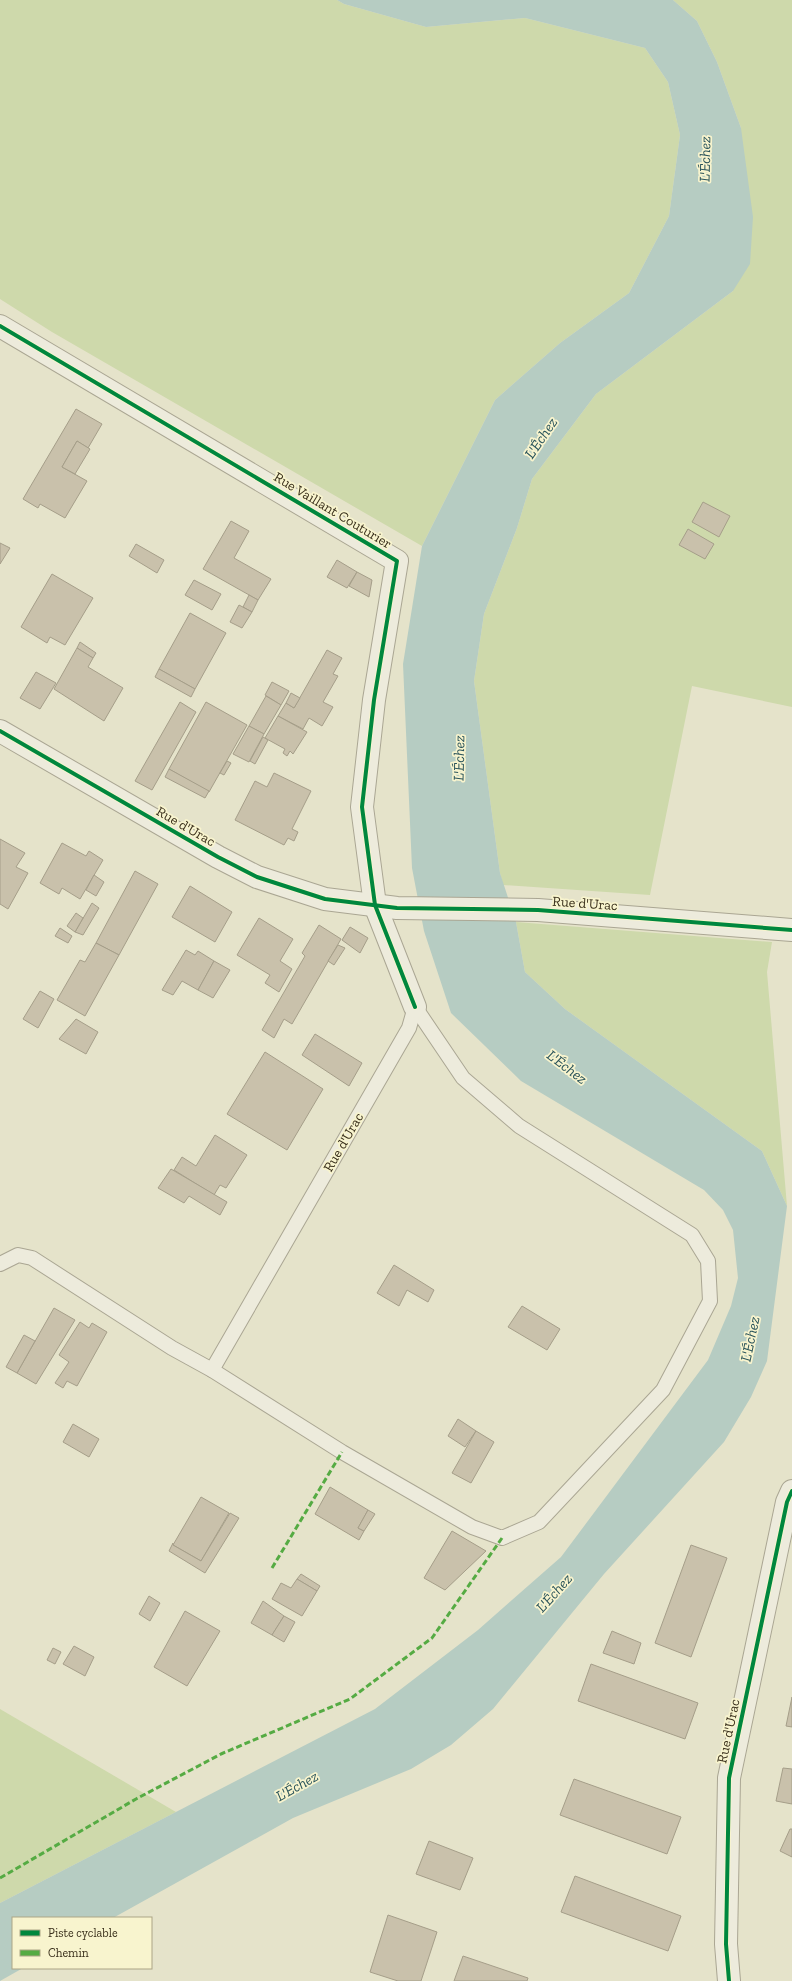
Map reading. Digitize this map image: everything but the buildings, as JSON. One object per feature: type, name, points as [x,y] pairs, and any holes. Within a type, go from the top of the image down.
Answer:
[{"type":"street","name":"Rue Vaillant Couturier","points":[[0,326],[397,561],[374,700],[362,807],[375,905]]},
{"type":"street","name":"Rue d'Urac","points":[[0,731],[218,858],[256,877],[325,899],[398,908],[538,910],[792,930]]},
{"type":"street","points":[[375,905],[415,1007]]},
{"type":"street","name":"Rue d'Urac","points":[[729,1981],[726,1944],[729,1778],[786,1502],[792,1490]]},
{"type":"lane","points":[[0,1264],[18,1255],[32,1258],[172,1348],[212,1370],[342,1452],[472,1527],[502,1538],[539,1522],[663,1390],[710,1301],[708,1261],[692,1236],[519,1126],[463,1078],[415,1007]]},
{"type":"lane","name":"Rue d'Urac","points":[[212,1370],[409,1028],[415,1007]]},
{"type":"green space","points":[[0,0],[337,0],[344,4],[426,27],[525,18],[645,48],[668,82],[680,135],[669,216],[629,293],[560,343],[495,400],[422,546],[52,332],[0,299]]},
{"type":"green space","points":[[673,0],[792,0],[792,707],[692,686],[650,895],[503,885],[500,873],[474,681],[484,614],[517,528],[532,479],[596,394],[733,291],[741,128],[717,62],[697,21]]},
{"type":"green space","points":[[516,922],[772,942],[767,972],[787,1206],[762,1151],[565,1009],[525,972]]},
{"type":"green space","points":[[0,1709],[176,1812],[0,1903]]},
{"type":"water","name":"L'Échez","points":[[337,0],[673,0],[697,21],[717,62],[741,128],[753,217],[750,264],[733,291],[596,394],[532,479],[517,528],[484,614],[474,681],[500,873],[516,922],[525,972],[565,1009],[762,1151],[787,1206],[767,1361],[751,1397],[724,1442],[604,1574],[493,1709],[451,1745],[411,1769],[293,1818],[115,1917],[12,1917],[12,1969],[21,1969],[0,1981],[0,1903],[375,1709],[478,1630],[561,1557],[708,1360],[731,1306],[738,1278],[733,1230],[723,1210],[704,1190],[521,1081],[451,1013],[424,931],[412,868],[403,664],[422,546],[495,400],[560,343],[629,293],[669,216],[680,135],[668,82],[645,48],[525,18],[426,27],[344,4]]},
{"type":"marked path","points":[[272,1568],[342,1452]]},
{"type":"marked path","points":[[0,1878],[136,1799],[221,1754],[350,1699],[432,1638],[502,1538]]},
{"type":"cycle path","points":[[0,326],[397,561],[374,700],[362,807],[375,905],[415,1007]]},
{"type":"cycle path","points":[[0,731],[218,857],[257,877],[325,899],[397,908],[538,910],[792,930]]},
{"type":"cycle path","points":[[729,1981],[726,1944],[729,1778],[787,1502],[792,1491]]}]
